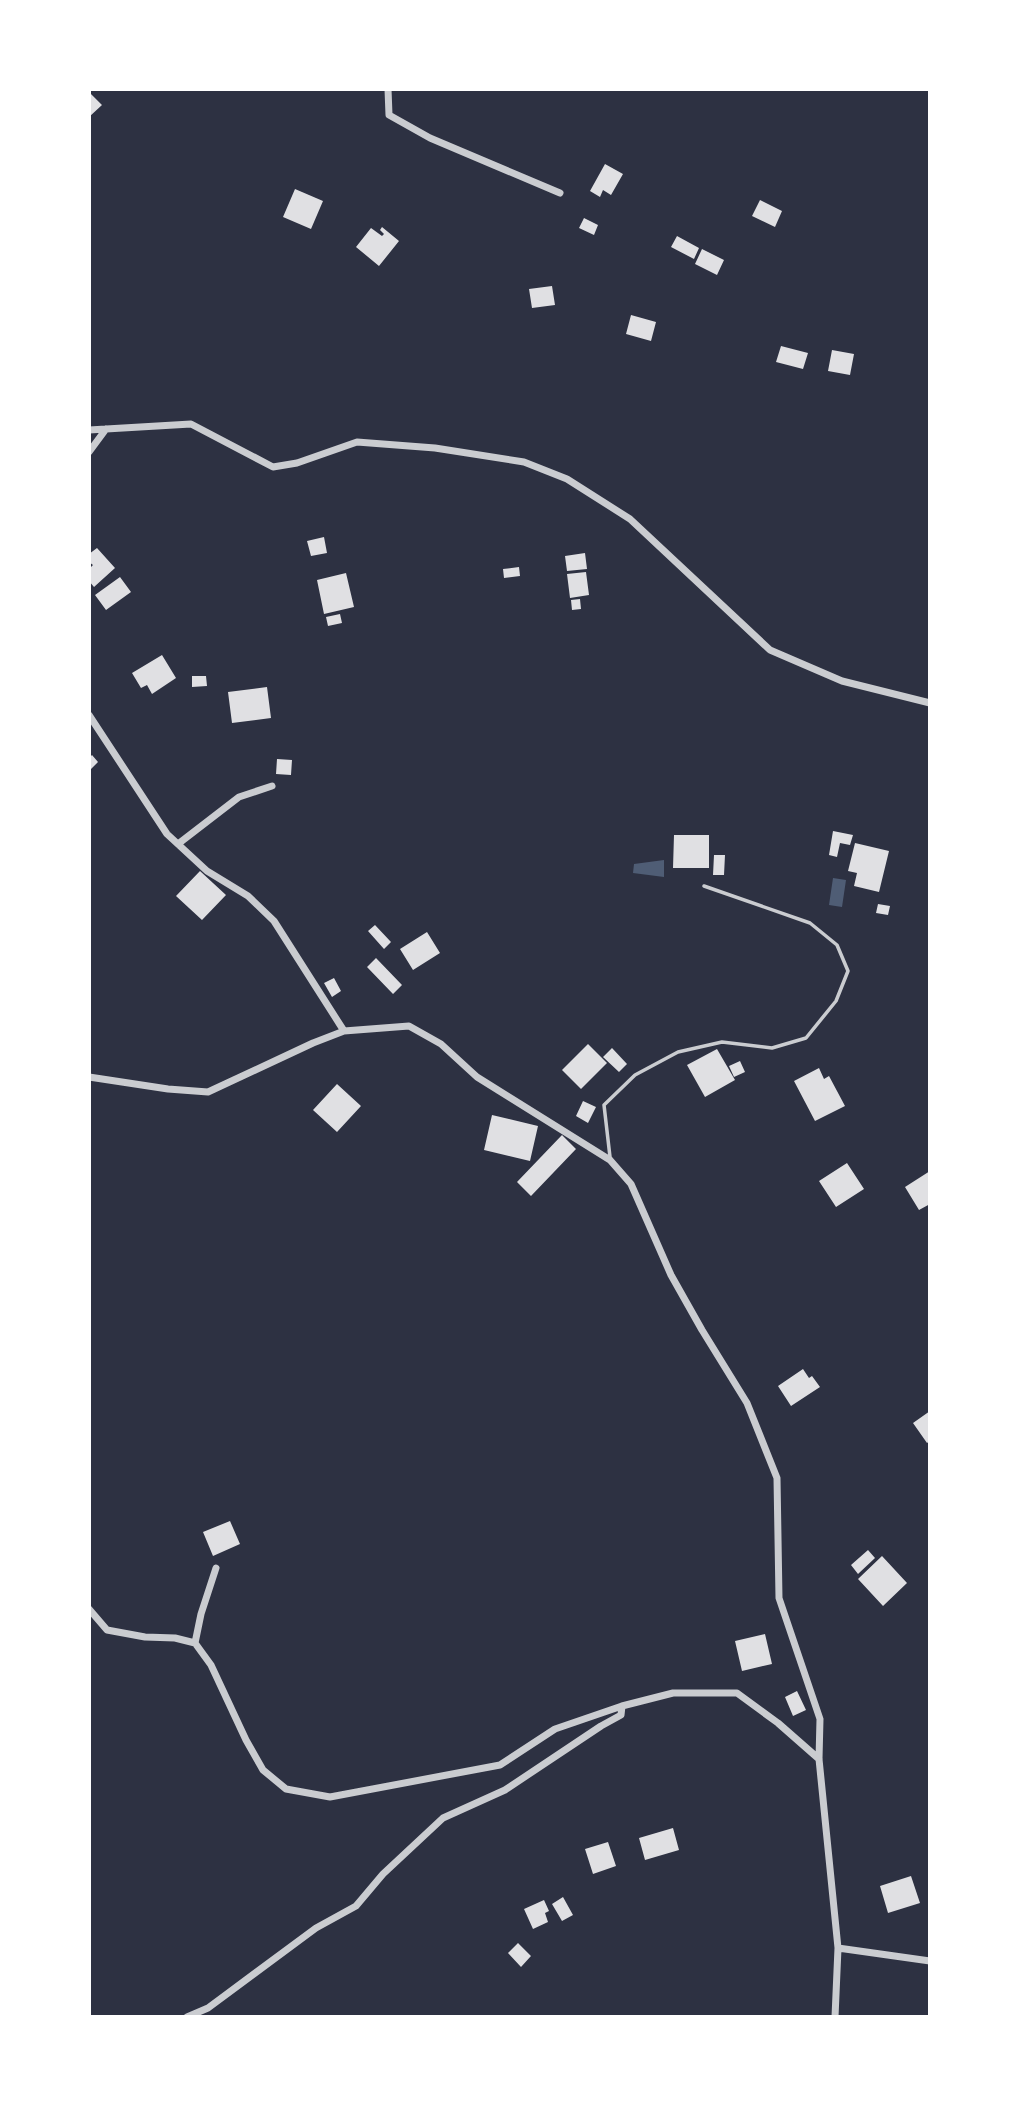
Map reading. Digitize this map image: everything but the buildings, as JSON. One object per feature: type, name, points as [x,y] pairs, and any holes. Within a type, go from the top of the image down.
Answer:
[{"type":"street","points":[[388,89],[389,116],[430,138],[560,192]]},
{"type":"street","points":[[89,430],[191,424],[273,467],[297,463],[357,442],[435,448],[524,463],[567,479],[631,519],[770,649],[842,681],[930,703]]},
{"type":"street","points":[[89,452],[106,429]]},
{"type":"street","points":[[89,715],[167,834],[207,871],[248,896],[274,921],[344,1031]]},
{"type":"street","points":[[178,844],[239,797],[272,786]]},
{"type":"street","points":[[89,1077],[208,1092],[344,1031],[409,1026],[441,1044],[477,1077],[610,1160],[631,1184],[671,1275],[747,1403],[777,1478],[779,1598],[820,1719],[819,1759],[838,1948],[835,2017]]},
{"type":"street","points":[[195,1643],[216,1568]]},
{"type":"street","points":[[89,1609],[107,1630],[145,1637],[175,1637],[195,1643],[211,1665],[263,1770],[286,1789],[330,1797],[500,1765],[555,1729],[622,1706],[673,1693],[737,1693],[778,1723],[819,1759]]},
{"type":"street","points":[[187,2017],[208,2008],[316,1928],[356,1906],[383,1874],[443,1818],[505,1790],[621,1715],[622,1706]]},
{"type":"street","points":[[838,1948],[930,1961]]},
{"type":"lane","points":[[610,1160],[604,1105],[635,1075],[678,1052],[722,1042],[772,1048],[806,1038],[836,1000],[848,971],[837,944],[810,923],[704,886]]},
{"type":"water","points":[[664,860],[664,877],[633,873],[634,864]]},
{"type":"water","points":[[833,878],[846,880],[842,907],[829,905]]}]
